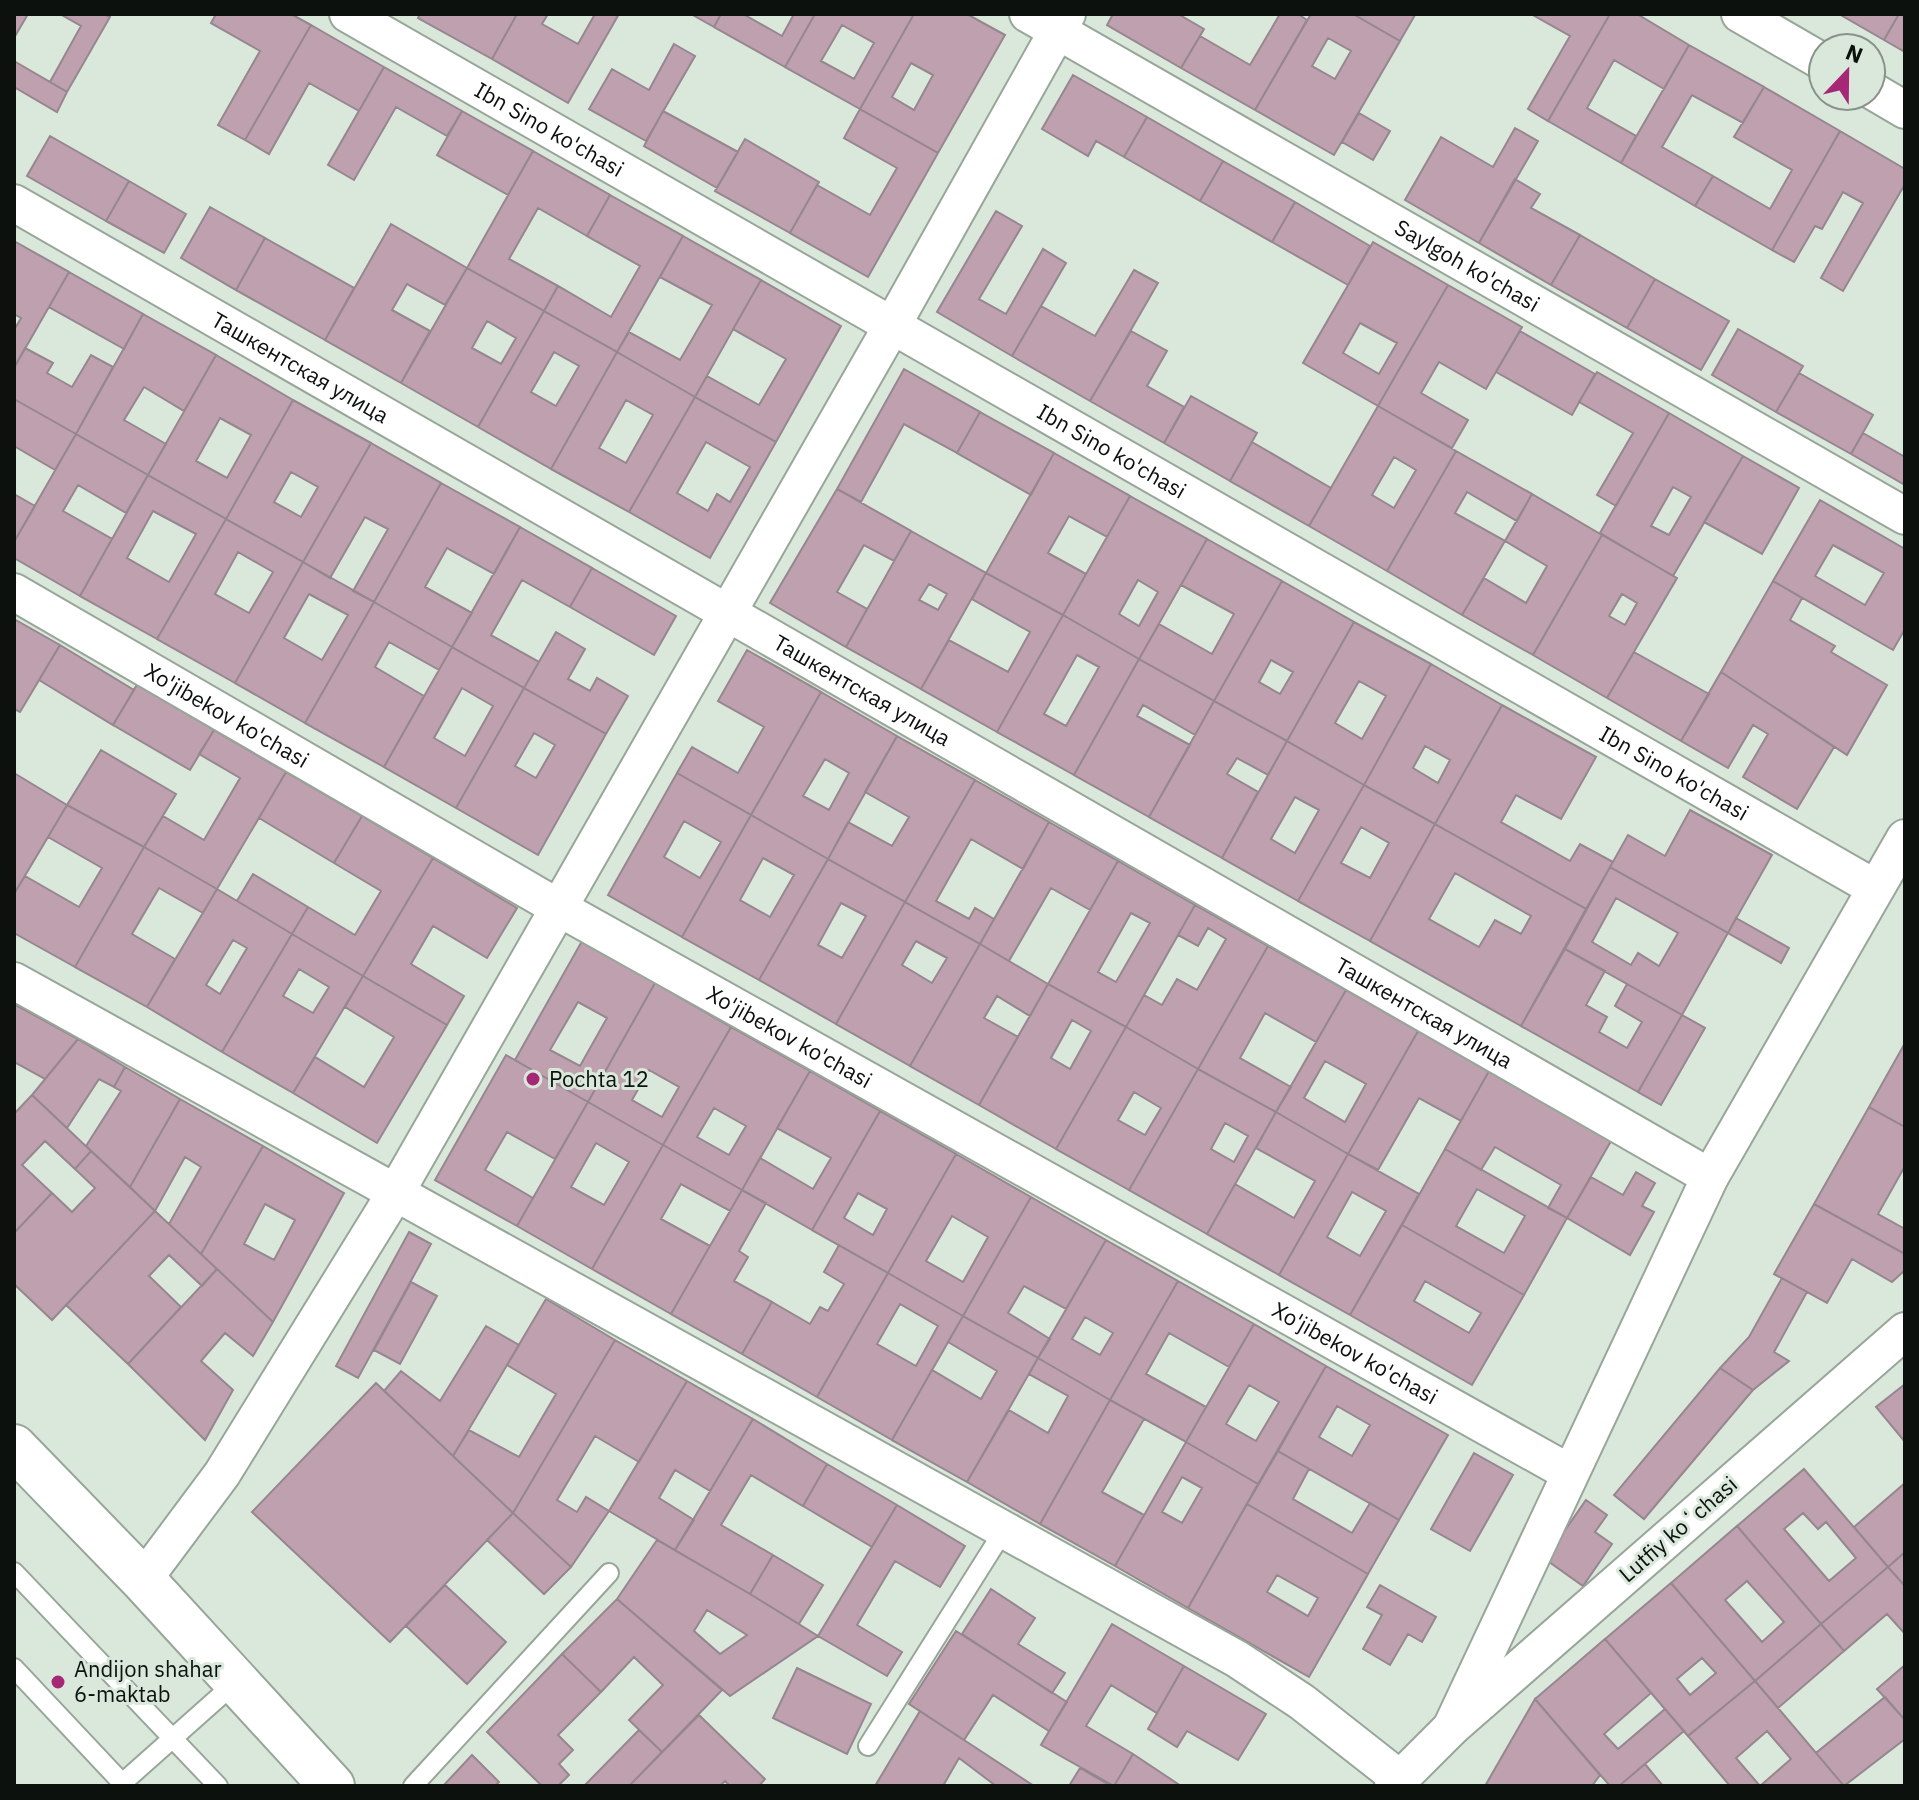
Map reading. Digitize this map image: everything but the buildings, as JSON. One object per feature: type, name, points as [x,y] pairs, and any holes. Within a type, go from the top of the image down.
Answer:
[{"type":"main road","points":[[14,1447],[143,1580],[332,1786]]},
{"type":"street","name":"Ibn Sino ko'chasi","points":[[348,14],[1875,888]]},
{"type":"street","points":[[1740,14],[1807,53]]},
{"type":"street","points":[[143,1580],[222,1474],[396,1192],[893,324],[1051,20]]},
{"type":"street","name":"Saylgoh ko'chasi","points":[[1051,20],[1905,516]]},
{"type":"street","points":[[1887,99],[1905,110]]},
{"type":"street","name":"Ташкентская улица","points":[[14,203],[1710,1177]]},
{"type":"street","name":"Xo'jibekov ko'chasi","points":[[14,592],[559,908],[1568,1472]]},
{"type":"street","points":[[1451,1728],[1568,1472],[1710,1177],[1905,838]]},
{"type":"street","points":[[14,981],[1237,1659],[1302,1702],[1397,1782]]},
{"type":"street","name":"Lutfiy koʻchasi","points":[[1397,1782],[1451,1728],[1905,1331]]},
{"type":"lane","points":[[868,1746],[1004,1530]]},
{"type":"lane","points":[[14,1572],[218,1786]]},
{"type":"lane","points":[[413,1786],[609,1573]]},
{"type":"lane","points":[[14,1668],[122,1785],[172,1736],[236,1682]]},
{"type":"place","name":"Pochta 12","points":[[533,1079]]},
{"type":"place","name":"Andijon shahar 6-maktab","points":[[58,1682]]}]
